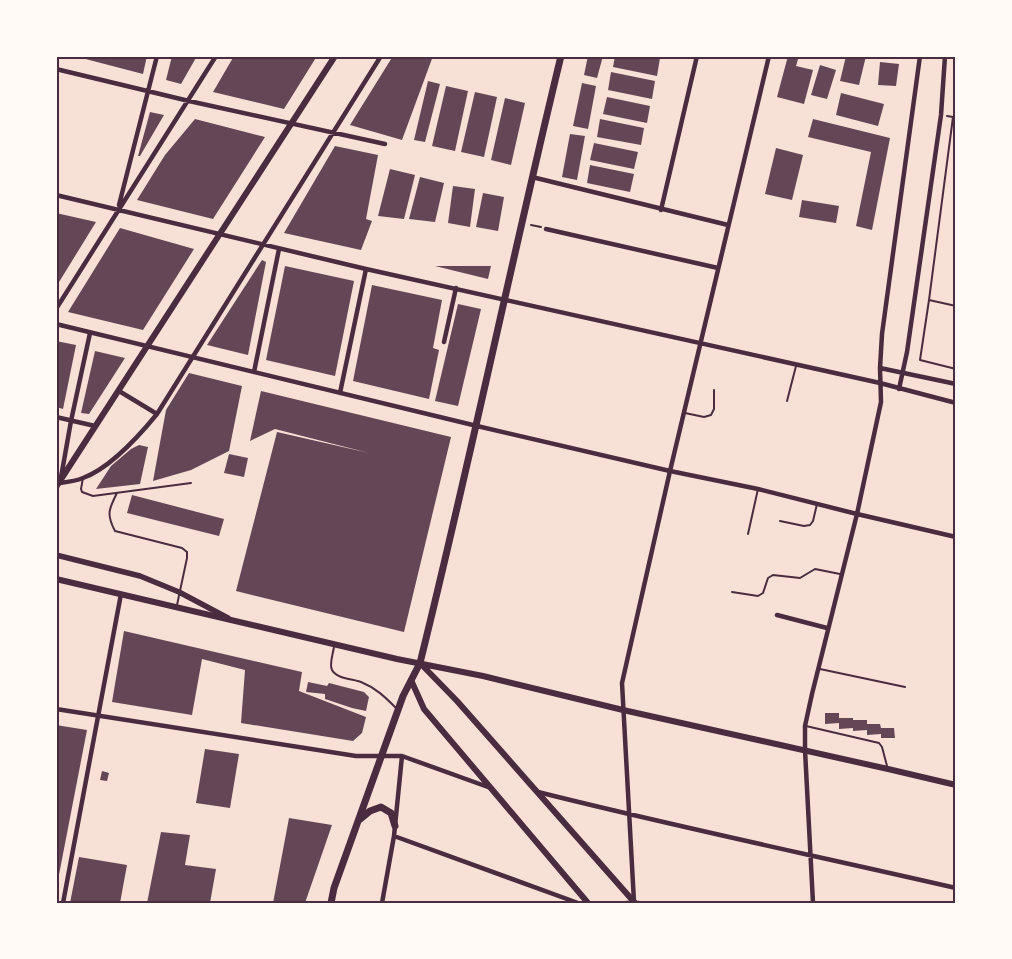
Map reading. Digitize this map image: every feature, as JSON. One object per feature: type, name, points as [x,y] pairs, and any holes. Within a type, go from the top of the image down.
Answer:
[{"type":"main road","points":[[58,485],[336,56]]},
{"type":"main road","points":[[331,903],[402,696],[420,663],[477,426],[521,223],[561,56]]},
{"type":"main road","points":[[56,579],[956,785]]},
{"type":"main road","points":[[420,663],[457,701],[636,902]]},
{"type":"main road","points":[[411,680],[424,709],[588,903]]},
{"type":"main road","points":[[358,821],[370,811],[381,807],[391,813],[395,826]]},
{"type":"street","points":[[118,210],[158,56]]},
{"type":"street","points":[[56,309],[216,56]]},
{"type":"street","points":[[90,333],[58,485],[83,478],[106,464],[134,442],[157,414],[381,56]]},
{"type":"street","points":[[661,210],[697,56]]},
{"type":"street","points":[[626,903],[636,902],[622,683],[670,471],[769,56]]},
{"type":"street","points":[[813,903],[804,750],[805,726],[881,402],[882,334],[920,56]]},
{"type":"street","points":[[899,389],[941,115],[946,56]]},
{"type":"street","points":[[56,69],[149,92],[386,144]]},
{"type":"street","points":[[532,177],[728,225]]},
{"type":"street","points":[[56,195],[366,270],[456,288],[796,366],[880,383],[956,403]]},
{"type":"street","points":[[546,229],[718,268]]},
{"type":"street","points":[[254,372],[280,249]]},
{"type":"street","points":[[340,393],[366,270]]},
{"type":"street","points":[[444,342],[456,288]]},
{"type":"street","points":[[56,324],[477,426],[670,471],[758,489],[956,537]]},
{"type":"street","points":[[880,368],[956,384]]},
{"type":"street","points":[[119,391],[157,414]]},
{"type":"street","points":[[56,417],[96,426]]},
{"type":"street","points":[[56,556],[140,576],[179,592],[234,621]]},
{"type":"street","points":[[63,903],[121,594]]},
{"type":"street","points":[[777,615],[827,628]]},
{"type":"street","points":[[56,709],[356,756],[402,756],[492,788]]},
{"type":"street","points":[[382,903],[394,836],[402,756]]},
{"type":"street","points":[[538,792],[956,888]]},
{"type":"street","points":[[394,836],[578,903]]},
{"type":"lane","points":[[787,401],[796,366]]},
{"type":"lane","points":[[684,413],[704,417],[711,415],[714,410],[714,390]]},
{"type":"lane","points":[[83,478],[81,489],[85,494],[93,496],[192,483]]},
{"type":"lane","points":[[748,534],[758,489]]},
{"type":"lane","points":[[117,492],[110,508],[109,518],[115,531],[182,548],[187,552],[176,608]]},
{"type":"lane","points":[[780,521],[804,526],[810,525],[817,504]]},
{"type":"lane","points":[[732,592],[755,596],[761,595],[768,578],[772,574],[800,578],[815,569],[841,574]]},
{"type":"lane","points":[[334,644],[331,667],[334,673],[378,690],[397,710]]},
{"type":"lane","points":[[818,669],[905,687]]},
{"type":"lane","points":[[805,726],[878,743],[882,747],[888,769]]},
{"type":"path","points":[[941,115],[953,117],[920,360],[956,368]]},
{"type":"path","points":[[521,223],[546,229]]},
{"type":"path","points":[[929,300],[956,306]]},
{"type":"building","points":[[74,56],[147,56],[143,74]]},
{"type":"building","points":[[172,56],[197,56],[181,84],[166,80]]},
{"type":"building","points":[[234,56],[317,56],[284,109],[213,92]]},
{"type":"building","points":[[393,56],[433,56],[402,140],[350,125]]},
{"type":"building","points":[[588,56],[603,56],[597,78],[584,75]]},
{"type":"building","points":[[615,56],[651,56],[660,58],[657,76],[613,67]]},
{"type":"building","points":[[788,56],[799,56],[796,66],[813,70],[804,104],[777,97]]},
{"type":"building","points":[[846,56],[866,56],[859,85],[840,81]]},
{"type":"building","points":[[880,62],[899,64],[896,86],[878,85]]},
{"type":"building","points":[[820,65],[836,70],[827,99],[811,95]]},
{"type":"building","points":[[611,72],[655,81],[652,99],[608,90]]},
{"type":"building","points":[[428,81],[440,84],[425,142],[414,140]]},
{"type":"building","points":[[582,83],[596,86],[588,129],[573,126]]},
{"type":"building","points":[[446,86],[468,91],[455,151],[432,146]]},
{"type":"building","points":[[475,92],[497,97],[484,157],[461,152]]},
{"type":"building","points":[[841,93],[884,104],[878,126],[836,115]]},
{"type":"building","points":[[607,97],[650,106],[647,123],[603,114]]},
{"type":"building","points":[[505,98],[525,103],[511,165],[491,160]]},
{"type":"building","points":[[150,112],[164,115],[140,156],[138,156]]},
{"type":"building","points":[[195,119],[265,137],[213,219],[137,200],[165,155]]},
{"type":"building","points":[[600,119],[644,128],[641,145],[597,137]]},
{"type":"building","points":[[813,119],[890,138],[872,230],[856,226],[871,152],[808,137]]},
{"type":"building","points":[[570,134],[585,136],[577,180],[562,177]]},
{"type":"building","points":[[594,143],[638,152],[634,169],[590,160]]},
{"type":"building","points":[[335,146],[378,155],[366,219],[372,221],[361,250],[284,233]]},
{"type":"building","points":[[776,148],[803,155],[792,200],[765,194]]},
{"type":"building","points":[[590,165],[634,174],[630,192],[587,183]]},
{"type":"building","points":[[390,169],[415,175],[404,219],[378,216]]},
{"type":"building","points":[[420,177],[444,183],[435,222],[409,219]]},
{"type":"building","points":[[453,186],[475,189],[470,227],[448,223]]},
{"type":"building","points":[[483,193],[504,197],[498,231],[476,227]]},
{"type":"building","points":[[802,200],[839,206],[836,223],[799,217]]},
{"type":"building","points":[[56,213],[96,222],[56,287]]},
{"type":"building","points":[[120,228],[194,249],[143,330],[68,312]]},
{"type":"building","points":[[262,260],[266,262],[248,355],[207,345]]},
{"type":"building","points":[[285,266],[354,281],[335,376],[266,360]]},
{"type":"building","points":[[435,266],[491,266],[488,279]]},
{"type":"building","points":[[372,285],[442,300],[433,348],[439,350],[429,399],[353,381]]},
{"type":"building","points":[[458,304],[481,309],[458,406],[435,401]]},
{"type":"building","points":[[56,341],[76,345],[63,409],[56,407]]},
{"type":"building","points":[[95,351],[125,358],[89,414],[81,413]]},
{"type":"building","points":[[189,373],[242,386],[229,451],[191,470],[153,481],[166,410]]},
{"type":"building","points":[[261,391],[451,437],[404,632],[236,591],[277,432],[369,453],[275,429],[250,441]]},
{"type":"building","points":[[139,445],[148,447],[140,484],[96,489],[111,466],[131,449]]},
{"type":"building","points":[[229,454],[248,458],[244,477],[224,473]]},
{"type":"building","points":[[132,495],[224,519],[219,536],[127,513]]},
{"type":"building","points":[[124,631],[302,672],[299,691],[366,717],[362,733],[353,741],[241,723],[245,670],[202,659],[192,715],[112,702]]},
{"type":"building","points":[[308,682],[327,686],[329,683],[364,692],[369,697],[366,711],[325,699],[325,694],[306,692]]},
{"type":"building","points":[[825,713],[839,713],[839,718],[867,720],[867,724],[880,724],[881,728],[894,728],[895,738],[881,738],[881,734],[867,735],[867,730],[839,729],[839,723],[825,724]]},
{"type":"building","points":[[56,725],[87,730],[57,885],[56,885]]},
{"type":"building","points":[[205,749],[239,754],[230,808],[196,803]]},
{"type":"building","points":[[102,771],[109,773],[107,781],[100,780]]},
{"type":"building","points":[[289,818],[332,825],[305,903],[273,903]]},
{"type":"building","points":[[161,832],[190,835],[185,865],[216,869],[210,903],[147,903]]},
{"type":"building","points":[[79,857],[127,865],[120,903],[70,903]]}]
